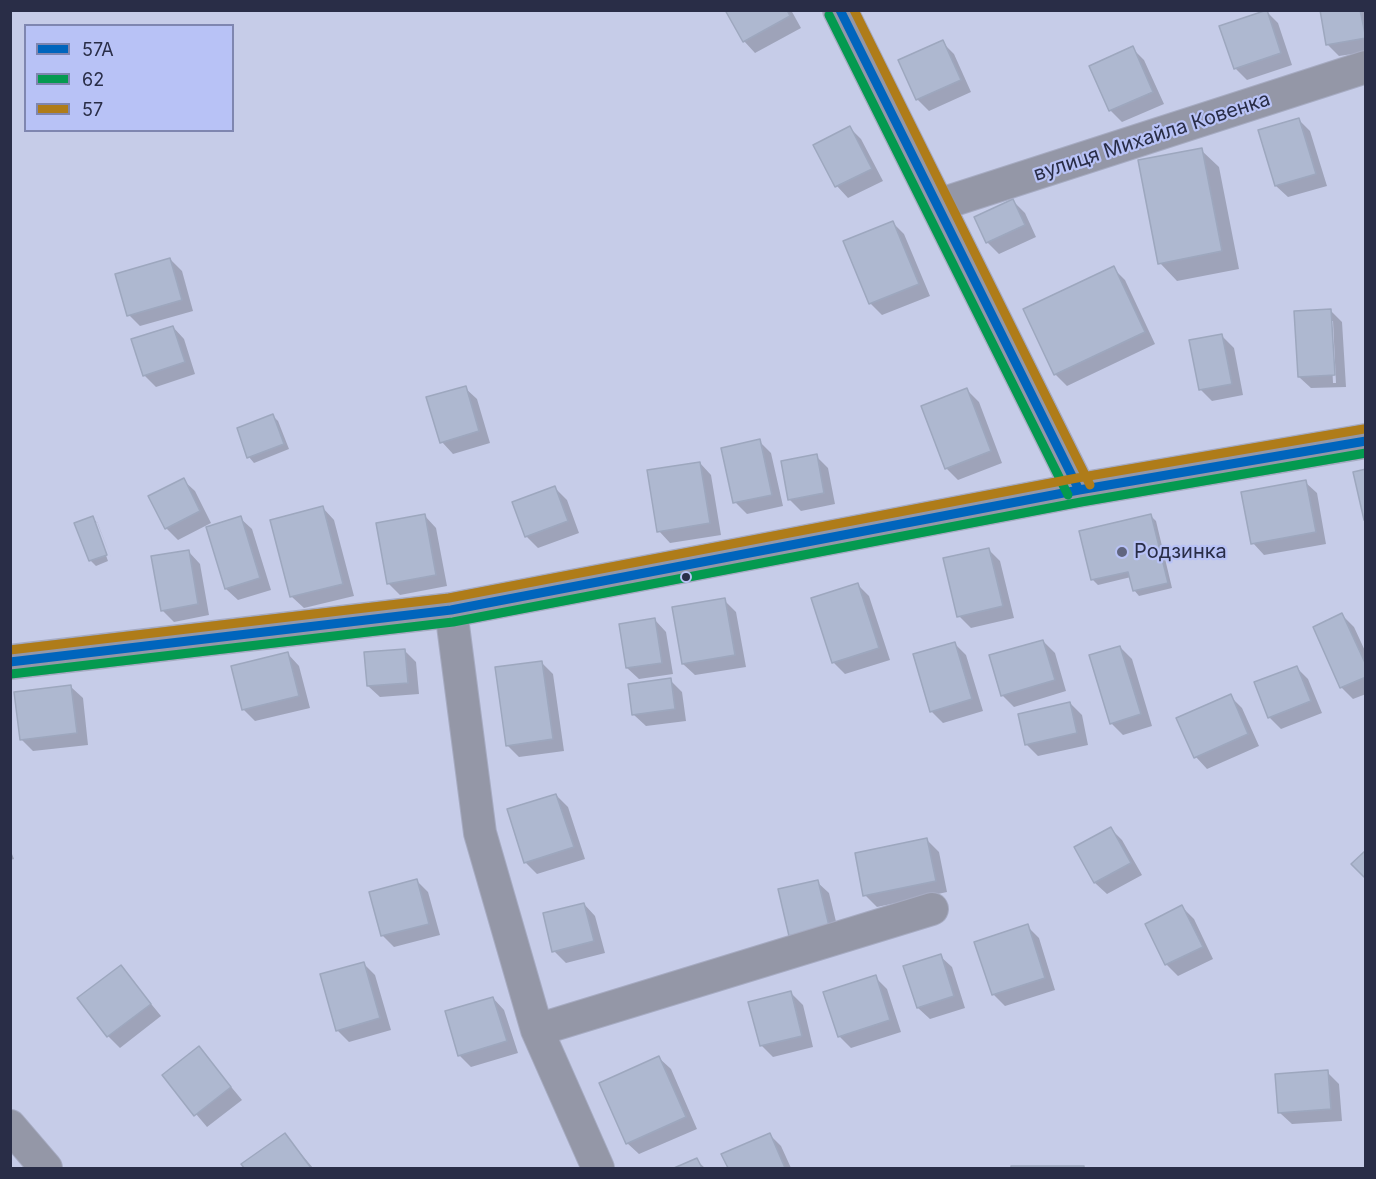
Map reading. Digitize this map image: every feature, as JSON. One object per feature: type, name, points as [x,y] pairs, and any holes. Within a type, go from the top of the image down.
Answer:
[{"type":"main road","points":[[840,10],[1079,490]]},
{"type":"main road","points":[[10,662],[451,610],[1079,490],[1365,441]]},
{"type":"street","name":"вулиця Михайла Ковенка","points":[[938,206],[1365,67]]},
{"type":"street","points":[[451,610],[480,833],[537,1030],[598,1168]]},
{"type":"street","points":[[537,1030],[932,909]]},
{"type":"street","points":[[10,1126],[46,1168]]},
{"type":"building","points":[[725,10],[787,10],[790,16],[743,42]]},
{"type":"building","points":[[1267,10],[1281,53],[1234,69],[1219,26]]},
{"type":"building","points":[[1320,10],[1360,10],[1366,38],[1326,45]]},
{"type":"building","points":[[943,40],[961,80],[916,100],[898,60]]},
{"type":"building","points":[[1133,46],[1153,92],[1109,111],[1089,66]]},
{"type":"building","points":[[1299,118],[1316,174],[1275,186],[1258,130]]},
{"type":"building","points":[[850,126],[872,169],[835,187],[813,145]]},
{"type":"building","points":[[1202,148],[1222,251],[1158,264],[1138,160]]},
{"type":"building","points":[[1013,199],[1025,225],[986,243],[974,217]]},
{"type":"building","points":[[893,221],[919,284],[869,304],[843,241]]},
{"type":"building","points":[[170,258],[182,300],[127,316],[115,274]]},
{"type":"building","points":[[1114,266],[1145,332],[1054,375],[1023,309]]},
{"type":"building","points":[[1331,309],[1335,375],[1298,377],[1294,311]]},
{"type":"building","points":[[173,326],[185,362],[143,376],[131,339]]},
{"type":"building","points":[[1222,334],[1232,384],[1199,390],[1189,340]]},
{"type":"building","points":[[466,386],[479,431],[440,443],[426,397]]},
{"type":"building","points":[[967,388],[991,451],[945,469],[921,406]]},
{"type":"building","points":[[273,414],[284,444],[247,458],[237,428]]},
{"type":"building","points":[[760,439],[772,495],[733,503],[721,448]]},
{"type":"building","points":[[817,454],[824,493],[788,500],[781,461]]},
{"type":"building","points":[[700,462],[710,523],[657,532],[647,470]]},
{"type":"building","points":[[1366,469],[1366,520],[1364,520],[1353,472]]},
{"type":"building","points":[[184,478],[200,511],[165,529],[148,496]]},
{"type":"building","points":[[1306,480],[1316,532],[1251,544],[1241,492]]},
{"type":"building","points":[[555,486],[568,521],[525,537],[512,502]]},
{"type":"building","points":[[323,506],[343,584],[290,597],[270,520]]},
{"type":"building","points":[[425,514],[436,575],[387,584],[376,523]]},
{"type":"building","name":"Родзинка","points":[[1151,514],[1168,583],[1133,591],[1128,572],[1091,580],[1079,531]]},
{"type":"building","points":[[93,516],[107,555],[89,561],[74,523]]},
{"type":"building","points":[[241,516],[260,578],[225,589],[206,527]]},
{"type":"building","points":[[989,548],[1003,606],[957,617],[943,558]]},
{"type":"building","points":[[189,550],[198,604],[161,611],[151,556]]},
{"type":"building","points":[[858,583],[879,648],[832,663],[811,598]]},
{"type":"building","points":[[725,598],[735,655],[682,664],[672,607]]},
{"type":"building","points":[[1342,613],[1366,665],[1366,677],[1340,688],[1313,627]]},
{"type":"building","points":[[655,618],[662,663],[626,668],[619,624]]},
{"type":"building","points":[[1043,640],[1055,680],[1001,696],[989,655]]},
{"type":"building","points":[[955,642],[972,699],[930,712],[913,654]]},
{"type":"building","points":[[1120,646],[1141,714],[1110,724],[1089,655]]},
{"type":"building","points":[[405,649],[408,683],[367,686],[364,652]]},
{"type":"building","points":[[288,652],[299,696],[242,710],[231,666]]},
{"type":"building","points":[[542,661],[553,739],[506,746],[495,667]]},
{"type":"building","points":[[1297,666],[1311,701],[1268,718],[1254,682]]},
{"type":"building","points":[[671,678],[675,709],[632,715],[628,684]]},
{"type":"building","points":[[71,685],[77,733],[20,740],[14,692]]},
{"type":"building","points":[[1231,694],[1248,734],[1194,758],[1176,718]]},
{"type":"building","points":[[1070,702],[1077,733],[1025,745],[1018,714]]},
{"type":"building","points":[[556,794],[574,847],[524,863],[507,809]]},
{"type":"building","points":[[1111,827],[1131,863],[1094,883],[1074,847]]},
{"type":"building","points":[[927,838],[936,881],[863,896],[855,853]]},
{"type":"building","points":[[1366,850],[1366,879],[1351,864]]},
{"type":"building","points":[[417,879],[429,924],[381,936],[369,892]]},
{"type":"building","points":[[818,880],[829,926],[789,936],[778,889]]},
{"type":"building","points":[[584,903],[594,941],[552,952],[543,913]]},
{"type":"building","points":[[1182,905],[1203,947],[1165,965],[1145,924]]},
{"type":"building","points":[[1028,924],[1045,978],[992,995],[974,942]]},
{"type":"building","points":[[941,954],[954,996],[917,1008],[903,966]]},
{"type":"building","points":[[364,962],[380,1018],[336,1031],[320,974]]},
{"type":"building","points":[[121,965],[151,1004],[107,1037],[77,998]]},
{"type":"building","points":[[876,975],[890,1020],[838,1037],[823,992]]},
{"type":"building","points":[[791,991],[802,1036],[760,1046],[748,1002]]},
{"type":"building","points":[[493,997],[507,1041],[458,1056],[445,1011]]},
{"type":"building","points":[[199,1046],[231,1087],[194,1116],[162,1075]]},
{"type":"building","points":[[659,1056],[686,1117],[626,1144],[599,1083]]},
{"type":"building","points":[[1328,1070],[1331,1109],[1278,1113],[1275,1074]]},
{"type":"building","points":[[285,1133],[311,1168],[244,1168],[241,1164]]},
{"type":"building","points":[[770,1133],[785,1168],[728,1168],[721,1154]]},
{"type":"building","points":[[697,1158],[702,1168],[674,1168]]},
{"type":"building","points":[[1011,1166],[1084,1166],[1084,1168],[1011,1168]]},
{"type":"transit line","name":"57А","points":[[840,10],[1079,490]]},
{"type":"transit line","name":"57","points":[[854,10],[1090,485]]},
{"type":"transit line","name":"62","points":[[829,15],[1068,495]]},
{"type":"transit line","name":"57","points":[[10,650],[449,598],[1077,478],[1364,429]]},
{"type":"transit line","name":"57А","points":[[10,662],[451,610],[1079,490],[1366,441]]},
{"type":"transit line","name":"62","points":[[11,674],[453,622],[1081,502],[1366,453]]},
{"type":"place","name":"Родзинка","points":[[1122,552]]}]
